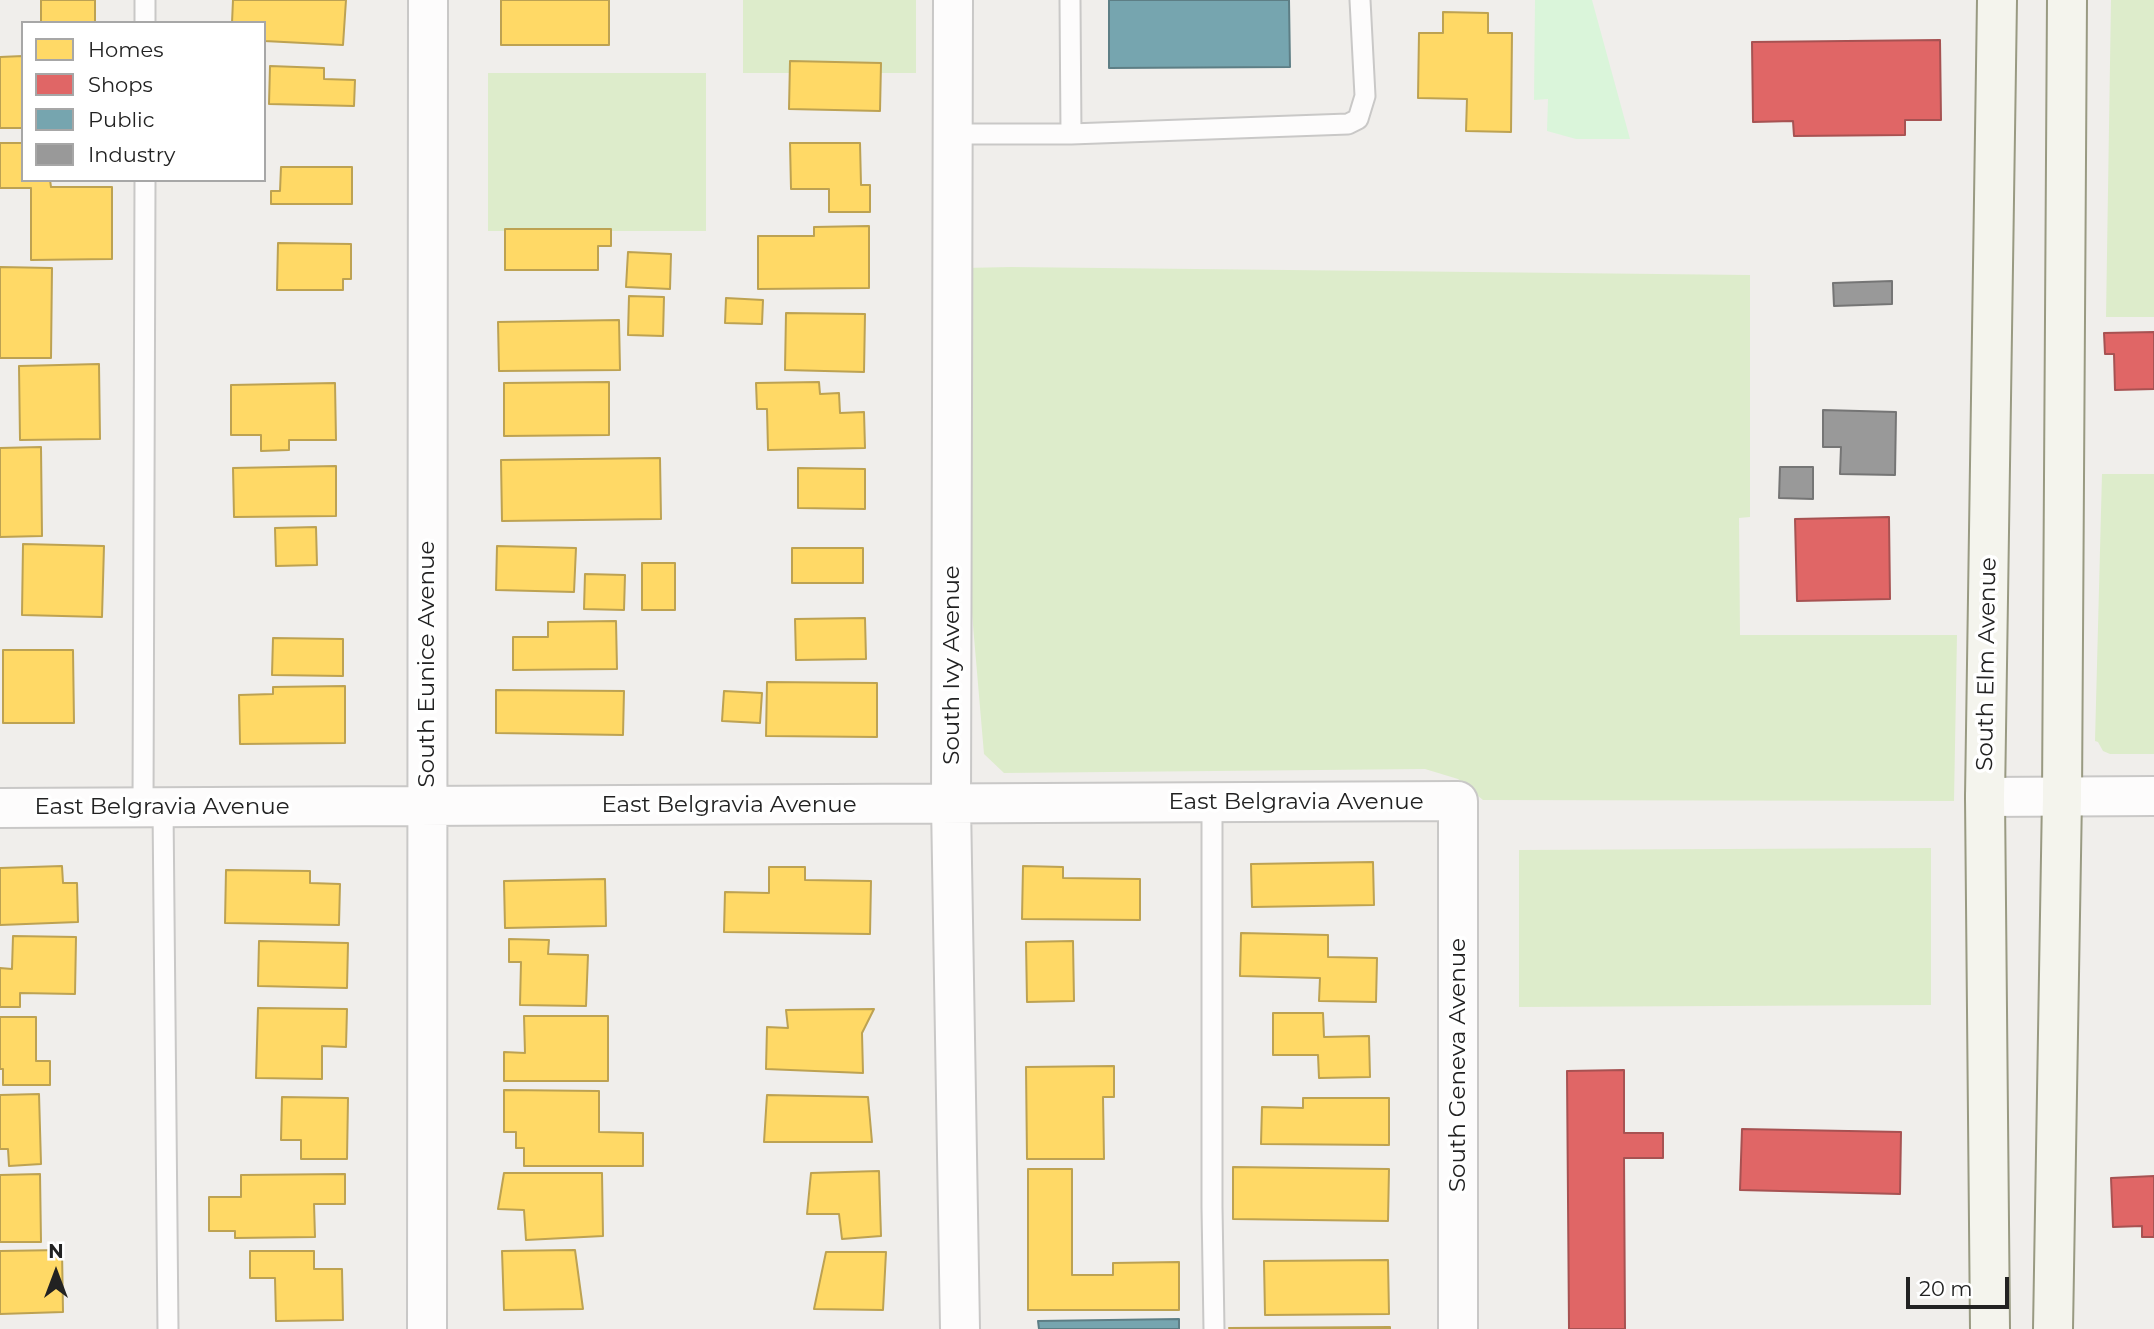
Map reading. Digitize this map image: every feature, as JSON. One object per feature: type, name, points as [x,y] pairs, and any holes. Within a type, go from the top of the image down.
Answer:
[{"type":"main road","name":"South Elm Avenue","points":[[1990,1329],[1985,797],[1997,0]]},
{"type":"main road","points":[[2053,1329],[2062,797],[2067,0]]},
{"type":"street","name":"South Eunice Avenue","points":[[427,1329],[428,0]]},
{"type":"street","name":"South Ivy Avenue","points":[[953,0],[951,804],[960,1329]]},
{"type":"street","points":[[1985,797],[2154,796]]},
{"type":"street","name":"East Belgravia Avenue","points":[[0,808],[1458,801]]},
{"type":"street","name":"South Geneva Avenue","points":[[1458,801],[1458,1329]]},
{"type":"lane","points":[[145,0],[145,21]]},
{"type":"lane","points":[[1070,0],[1071,134]]},
{"type":"lane","points":[[954,134],[1071,134],[1348,124],[1358,118],[1365,96],[1360,0]]},
{"type":"lane","points":[[145,182],[153,807],[169,1329]]},
{"type":"lane","points":[[1212,802],[1214,1329]]},
{"type":"green space","points":[[743,0],[916,0],[916,73],[743,73]]},
{"type":"green space","points":[[1535,0],[1592,0],[1630,139],[1576,139],[1547,131],[1548,99],[1534,100]]},
{"type":"green space","points":[[2111,0],[2154,0],[2154,317],[2106,317]]},
{"type":"green space","points":[[488,73],[706,73],[706,231],[488,231]]},
{"type":"green space","points":[[964,268],[1750,275],[1750,517],[1739,518],[1740,635],[1957,635],[1954,801],[1483,800],[1458,779],[1425,769],[1004,773],[984,754],[964,520]]},
{"type":"green space","points":[[2102,474],[2154,474],[2154,754],[2110,754],[2103,751],[2095,741]]},
{"type":"green space","points":[[1931,848],[1931,1005],[1519,1007],[1519,850]]},
{"type":"building: Homes","points":[[41,0],[95,0],[95,21],[41,21]]},
{"type":"building: Homes","points":[[233,0],[346,0],[343,45],[266,41],[266,21],[232,21]]},
{"type":"building: Homes","points":[[501,0],[609,0],[609,45],[501,45]]},
{"type":"building: Homes","points":[[1443,12],[1488,13],[1488,33],[1512,33],[1511,132],[1466,131],[1467,99],[1418,98],[1419,33],[1443,33]]},
{"type":"building: Homes","points":[[21,56],[21,128],[0,128],[0,57]]},
{"type":"building: Homes","points":[[790,61],[881,63],[880,111],[789,109]]},
{"type":"building: Homes","points":[[270,66],[324,68],[324,79],[355,80],[354,106],[269,104]]},
{"type":"building: Homes","points":[[0,143],[21,143],[21,182],[50,182],[51,187],[112,187],[112,259],[31,260],[31,188],[0,188]]},
{"type":"building: Homes","points":[[790,143],[860,143],[861,185],[870,185],[870,212],[829,212],[829,189],[791,189]]},
{"type":"building: Homes","points":[[281,167],[352,167],[352,204],[271,204],[271,191],[280,191]]},
{"type":"building: Homes","points":[[869,226],[869,288],[758,289],[758,236],[814,236],[814,227]]},
{"type":"building: Homes","points":[[505,229],[611,229],[611,246],[598,246],[598,270],[505,270]]},
{"type":"building: Homes","points":[[278,243],[351,244],[351,279],[343,279],[343,290],[277,290]]},
{"type":"building: Homes","points":[[628,252],[671,254],[670,289],[626,287]]},
{"type":"building: Homes","points":[[0,267],[52,268],[51,358],[0,358]]},
{"type":"building: Homes","points":[[629,296],[664,297],[663,336],[628,335]]},
{"type":"building: Homes","points":[[726,298],[763,300],[762,324],[725,323]]},
{"type":"building: Homes","points":[[786,313],[865,314],[864,372],[785,370]]},
{"type":"building: Homes","points":[[619,320],[620,370],[499,371],[498,322]]},
{"type":"building: Homes","points":[[99,364],[100,439],[20,440],[19,366]]},
{"type":"building: Homes","points":[[609,382],[609,435],[504,436],[504,383]]},
{"type":"building: Homes","points":[[819,382],[820,394],[839,393],[840,413],[864,412],[865,448],[768,450],[767,409],[757,409],[756,383]]},
{"type":"building: Homes","points":[[335,383],[336,440],[289,440],[289,450],[261,451],[261,435],[231,435],[231,385]]},
{"type":"building: Homes","points":[[41,447],[42,536],[0,537],[0,448]]},
{"type":"building: Homes","points":[[660,458],[661,519],[502,521],[501,460]]},
{"type":"building: Homes","points":[[336,466],[336,516],[234,517],[233,468]]},
{"type":"building: Homes","points":[[798,468],[865,469],[865,509],[798,508]]},
{"type":"building: Homes","points":[[316,527],[317,565],[276,566],[275,528]]},
{"type":"building: Homes","points":[[23,544],[104,546],[102,617],[22,615]]},
{"type":"building: Homes","points":[[497,546],[576,548],[574,592],[496,590]]},
{"type":"building: Homes","points":[[792,548],[863,548],[863,583],[792,583]]},
{"type":"building: Homes","points":[[642,563],[675,563],[675,610],[642,610]]},
{"type":"building: Homes","points":[[585,574],[625,575],[624,610],[584,609]]},
{"type":"building: Homes","points":[[865,618],[866,659],[796,660],[795,619]]},
{"type":"building: Homes","points":[[616,621],[617,669],[513,670],[513,637],[548,637],[548,622]]},
{"type":"building: Homes","points":[[273,638],[343,639],[343,676],[272,675]]},
{"type":"building: Homes","points":[[3,650],[73,650],[74,723],[3,723]]},
{"type":"building: Homes","points":[[767,682],[877,683],[877,737],[766,736]]},
{"type":"building: Homes","points":[[345,686],[345,743],[240,744],[239,695],[273,694],[273,687]]},
{"type":"building: Homes","points":[[496,690],[624,691],[623,735],[496,733]]},
{"type":"building: Homes","points":[[724,691],[762,693],[760,723],[722,721]]},
{"type":"building: Homes","points":[[1373,862],[1374,905],[1252,907],[1251,864]]},
{"type":"building: Homes","points":[[62,866],[63,883],[77,883],[78,922],[0,925],[0,868]]},
{"type":"building: Homes","points":[[1023,866],[1063,867],[1063,878],[1140,879],[1140,920],[1022,919]]},
{"type":"building: Homes","points":[[769,867],[805,867],[805,880],[871,881],[870,934],[724,932],[725,892],[769,893]]},
{"type":"building: Homes","points":[[226,870],[310,871],[310,883],[340,884],[339,925],[225,923]]},
{"type":"building: Homes","points":[[605,879],[606,926],[505,928],[504,881]]},
{"type":"building: Homes","points":[[1241,933],[1328,935],[1328,957],[1377,958],[1376,1002],[1319,1001],[1320,978],[1240,976]]},
{"type":"building: Homes","points":[[13,936],[76,937],[75,994],[20,993],[20,1007],[0,1007],[0,968],[12,969]]},
{"type":"building: Homes","points":[[509,939],[549,940],[548,954],[588,955],[586,1006],[520,1005],[521,962],[509,962]]},
{"type":"building: Homes","points":[[259,941],[348,943],[347,988],[258,986]]},
{"type":"building: Homes","points":[[1073,941],[1074,1001],[1027,1002],[1026,942]]},
{"type":"building: Homes","points":[[258,1008],[347,1009],[346,1047],[322,1046],[322,1079],[256,1078]]},
{"type":"building: Homes","points":[[874,1009],[862,1033],[863,1073],[766,1069],[767,1027],[788,1028],[786,1010]]},
{"type":"building: Homes","points":[[1273,1013],[1323,1013],[1324,1037],[1369,1036],[1370,1077],[1319,1078],[1318,1055],[1273,1055]]},
{"type":"building: Homes","points":[[524,1016],[608,1016],[608,1081],[504,1081],[504,1052],[525,1053]]},
{"type":"building: Homes","points":[[0,1017],[36,1017],[36,1061],[50,1061],[50,1085],[3,1085],[3,1069],[0,1069]]},
{"type":"building: Homes","points":[[1114,1066],[1114,1097],[1103,1097],[1104,1159],[1027,1159],[1026,1067]]},
{"type":"building: Homes","points":[[504,1090],[599,1091],[599,1132],[643,1133],[643,1166],[524,1166],[524,1148],[516,1148],[516,1132],[504,1132]]},
{"type":"building: Homes","points":[[39,1094],[41,1164],[9,1166],[8,1149],[0,1149],[0,1095]]},
{"type":"building: Homes","points":[[767,1095],[868,1097],[872,1142],[764,1142]]},
{"type":"building: Homes","points":[[282,1097],[348,1098],[347,1159],[301,1159],[301,1140],[281,1140]]},
{"type":"building: Homes","points":[[1303,1098],[1389,1098],[1389,1145],[1261,1144],[1262,1107],[1303,1108]]},
{"type":"building: Homes","points":[[1233,1167],[1389,1169],[1388,1221],[1233,1219]]},
{"type":"building: Homes","points":[[1028,1169],[1072,1169],[1072,1275],[1113,1275],[1113,1263],[1179,1262],[1179,1310],[1028,1310]]},
{"type":"building: Homes","points":[[879,1171],[881,1236],[842,1239],[839,1214],[807,1214],[811,1173]]},
{"type":"building: Homes","points":[[504,1173],[602,1173],[603,1236],[526,1240],[524,1210],[498,1209]]},
{"type":"building: Homes","points":[[40,1174],[41,1242],[0,1242],[0,1175]]},
{"type":"building: Homes","points":[[345,1174],[345,1204],[314,1204],[315,1237],[235,1238],[235,1231],[209,1231],[209,1197],[241,1197],[241,1175]]},
{"type":"building: Homes","points":[[62,1250],[63,1312],[0,1314],[0,1251]]},
{"type":"building: Homes","points":[[575,1250],[583,1309],[504,1310],[502,1251]]},
{"type":"building: Homes","points":[[250,1251],[314,1251],[314,1269],[342,1269],[343,1320],[276,1321],[275,1278],[250,1278]]},
{"type":"building: Homes","points":[[826,1252],[886,1252],[883,1310],[814,1309]]},
{"type":"building: Homes","points":[[1388,1260],[1389,1314],[1265,1315],[1264,1261]]},
{"type":"building: Homes","points":[[1390,1327],[1390,1329],[1229,1328]]},
{"type":"building: Shops","points":[[1940,40],[1941,120],[1905,120],[1905,135],[1794,136],[1793,121],[1753,122],[1752,42]]},
{"type":"building: Shops","points":[[2154,332],[2154,389],[2115,390],[2114,354],[2105,354],[2104,333]]},
{"type":"building: Shops","points":[[1889,517],[1890,599],[1797,601],[1795,519]]},
{"type":"building: Shops","points":[[1624,1070],[1624,1133],[1663,1133],[1663,1158],[1624,1158],[1625,1329],[1569,1329],[1567,1071]]},
{"type":"building: Shops","points":[[1742,1129],[1901,1132],[1900,1194],[1740,1190]]},
{"type":"building: Shops","points":[[2154,1176],[2154,1237],[2142,1237],[2142,1226],[2113,1227],[2111,1178]]},
{"type":"building: Public","points":[[1109,0],[1289,0],[1290,67],[1109,68]]},
{"type":"building: Public","points":[[1179,1319],[1179,1329],[1039,1329],[1038,1321]]},
{"type":"building: Industry","points":[[1892,281],[1892,304],[1834,306],[1833,283]]},
{"type":"building: Industry","points":[[1823,410],[1896,412],[1895,475],[1840,474],[1841,447],[1823,447]]},
{"type":"building: Industry","points":[[1780,467],[1813,467],[1813,499],[1779,498]]}]
